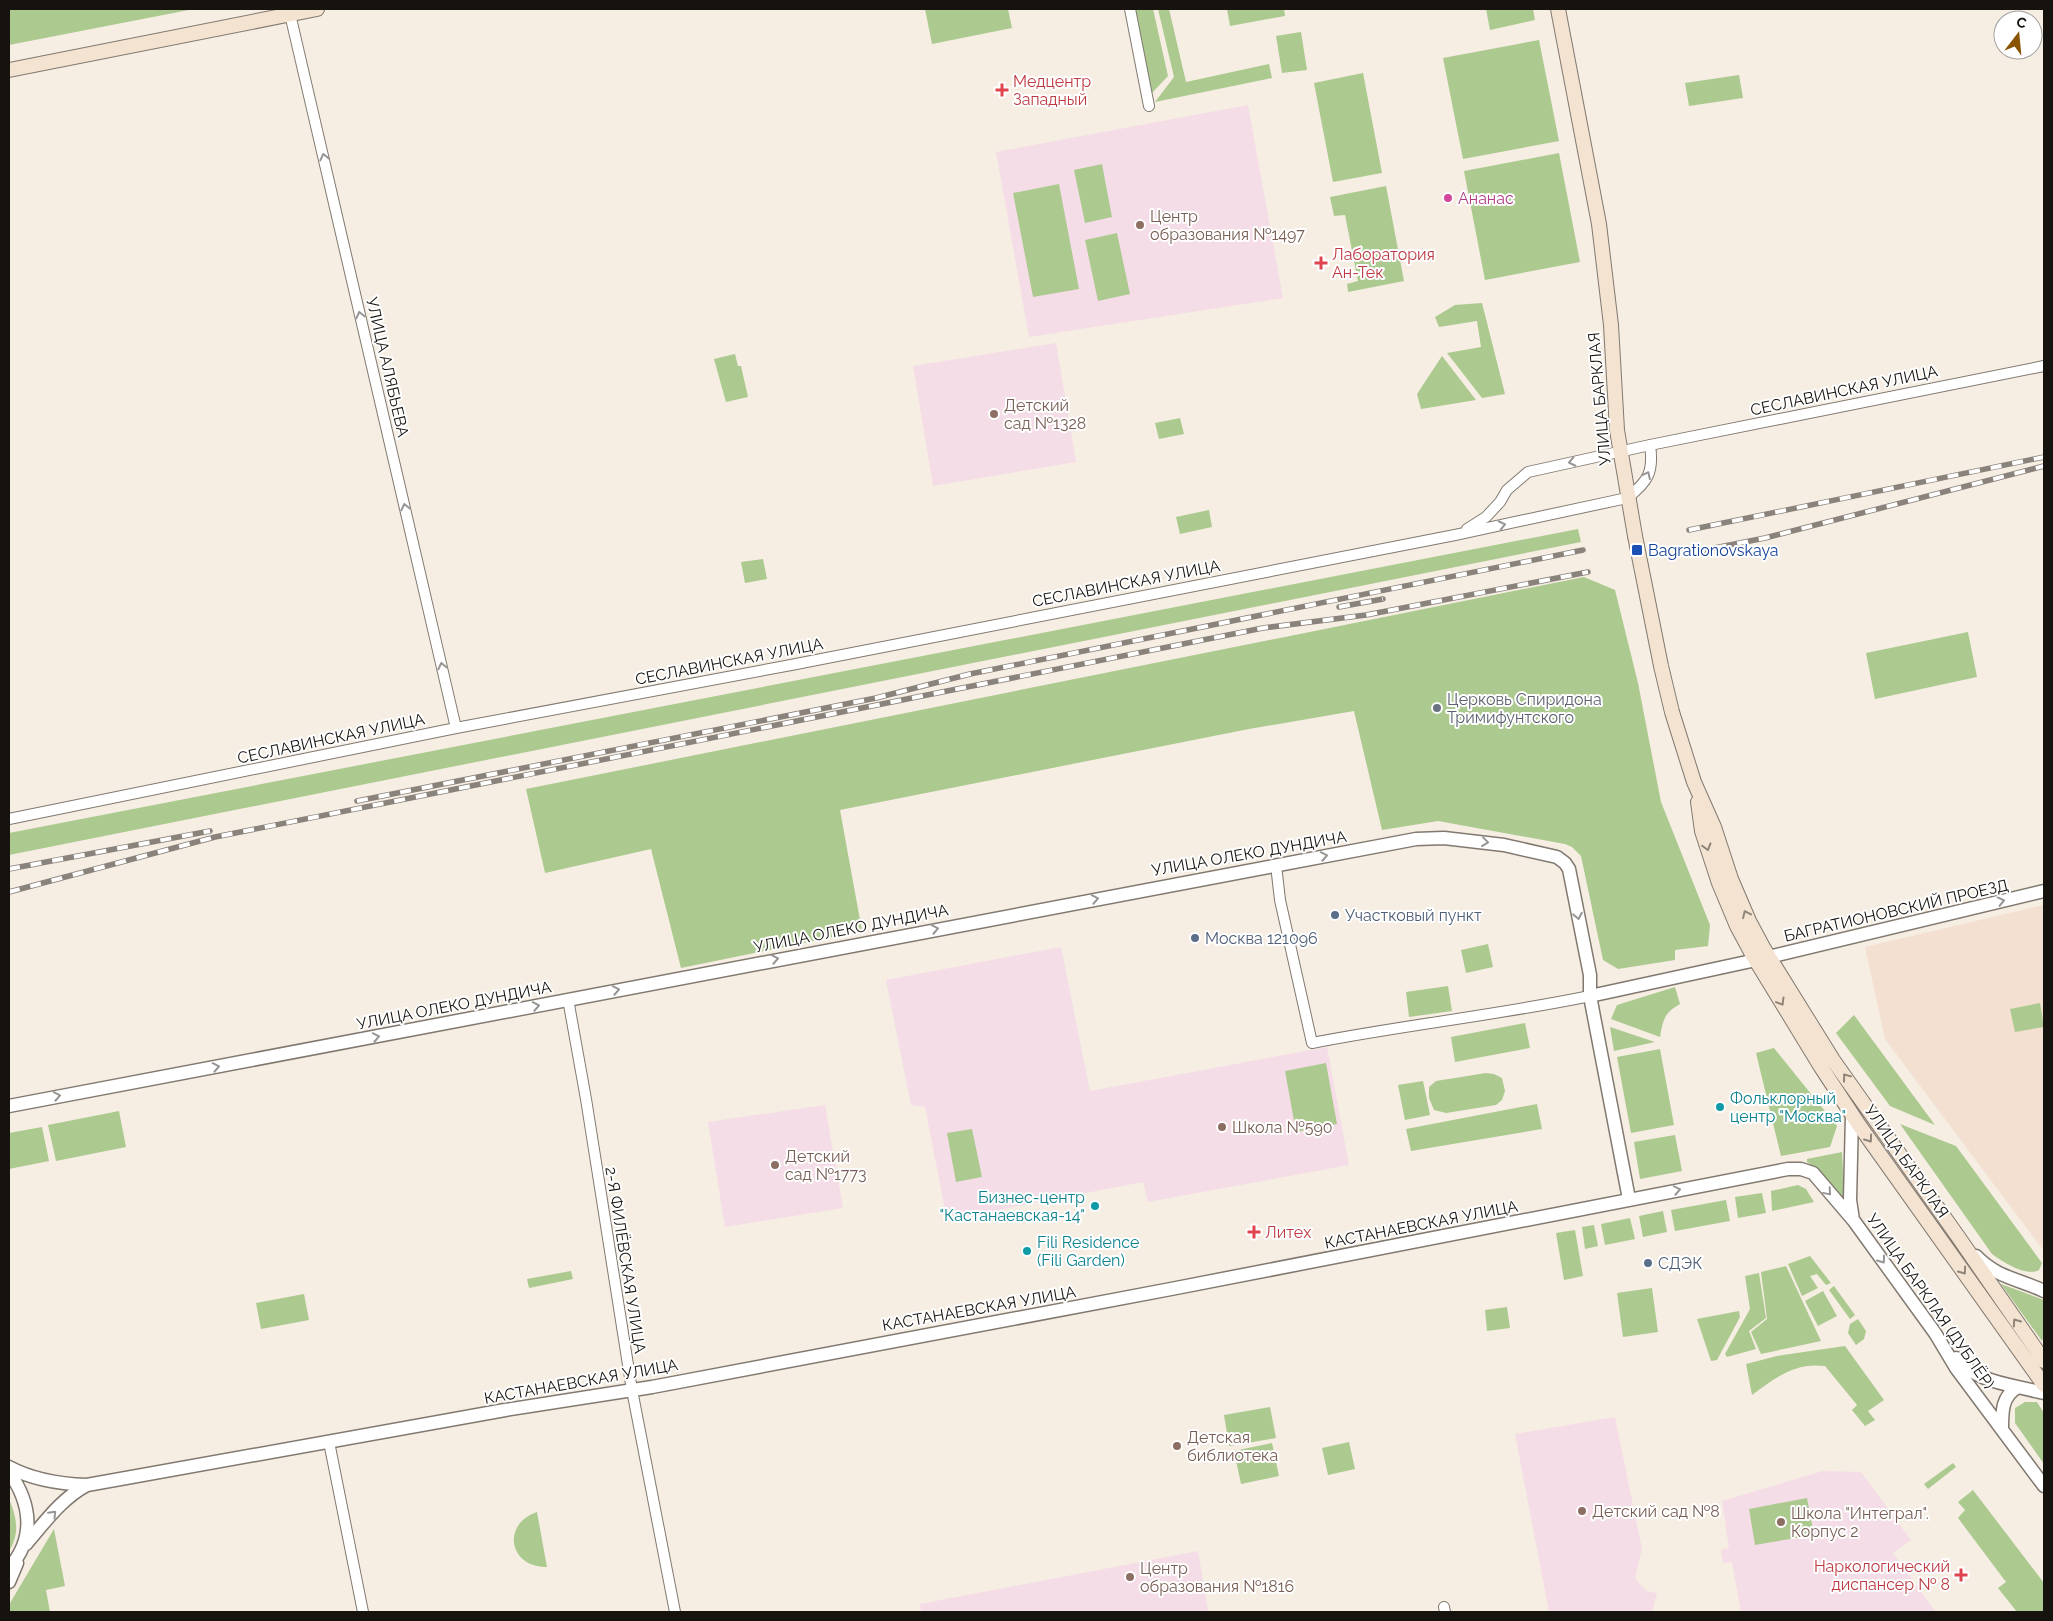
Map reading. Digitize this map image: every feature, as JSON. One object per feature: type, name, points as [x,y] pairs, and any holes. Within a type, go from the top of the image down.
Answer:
[{"type":"main road","points":[[9,70],[318,9]]},
{"type":"main road","name":"УЛИЦА БАРКЛАЯ","points":[[1558,9],[1606,268],[1620,452],[1627,498],[1661,666],[1672,712],[1694,782],[1702,831],[1718,883],[1737,926],[2044,1361]]},
{"type":"main road","name":"УЛИЦА БАРКЛАЯ","points":[[1762,959],[1852,1115],[2044,1385]]},
{"type":"street","points":[[1130,9],[1149,106]]},
{"type":"street","name":"УЛИЦА АЛЯБЬЕВА","points":[[290,14],[456,728]]},
{"type":"street","name":"СЕСЛАВИНСКАЯ УЛИЦА","points":[[1455,535],[1486,517],[1500,502],[1507,490],[1528,472],[1650,445],[2044,366]]},
{"type":"street","points":[[1627,498],[1639,489],[1647,478],[1651,466],[1650,445]]},
{"type":"street","name":"СЕСЛАВИНСКАЯ УЛИЦА","points":[[9,819],[456,728],[1455,535],[1627,498]]},
{"type":"street","name":"УЛИЦА ОЛЕКО ДУНДИЧА","points":[[9,1106],[1276,865],[1416,839],[1438,837],[1504,845],[1557,857],[1569,869],[1590,976],[1590,996],[1629,1199]]},
{"type":"street","points":[[1276,865],[1280,900],[1312,1043],[1378,1030],[1533,1008],[1762,959]]},
{"type":"street","name":"БАГРАТИОНОВСКИЙ ПРОЕЗД","points":[[1762,959],[2044,891]]},
{"type":"street","name":"2-Я ФИЛЁВСКАЯ УЛИЦА","points":[[568,999],[586,1099],[632,1390],[675,1612]]},
{"type":"street","name":"УЛИЦА БАРКЛАЯ (ДУБЛЁР)","points":[[1852,1115],[1850,1190],[1854,1221],[1935,1333],[1956,1368],[2044,1486]]},
{"type":"street","name":"КАСТАНАЕВСКАЯ УЛИЦА","points":[[9,1467],[48,1481],[87,1485],[505,1410],[632,1390],[1171,1289],[1788,1169],[1800,1169],[1813,1173],[1854,1221]]},
{"type":"street","points":[[1959,1238],[1986,1266],[1997,1273],[2044,1291]]},
{"type":"street","points":[[1935,1333],[1961,1363],[1975,1374],[1987,1380],[2044,1393]]},
{"type":"street","points":[[2002,1428],[2005,1399],[2010,1392],[2018,1387]]},
{"type":"street","points":[[330,1442],[363,1612]]},
{"type":"street","name":"КАСТАНАЕВСКАЯ УЛИЦА","points":[[9,1472],[20,1491],[26,1512],[28,1536],[22,1551]]},
{"type":"street","name":"КАСТАНАЕВСКАЯ УЛИЦА","points":[[9,1568],[63,1502],[75,1491],[87,1485]]},
{"type":"street","points":[[9,1582],[22,1551]]},
{"type":"shaded area","name":"Центр образования №1497","points":[[1248,105],[1283,298],[1029,337],[996,152]]},
{"type":"shaded area","name":"Детский сад №1328","points":[[1056,343],[1076,462],[933,486],[913,366]]},
{"type":"shaded area","points":[[2044,905],[2044,1251],[1885,1039],[1865,947]]},
{"type":"shaded area","points":[[1061,947],[1090,1091],[1327,1047],[1349,1165],[1148,1202],[1143,1182],[947,1220],[925,1107],[911,1105],[886,980]]},
{"type":"shaded area","name":"Детский сад №1773","points":[[825,1105],[843,1208],[725,1227],[708,1122]]},
{"type":"shaded area","name":"Детский сад №8","points":[[1615,1417],[1642,1549],[1635,1578],[1646,1591],[1657,1593],[1652,1612],[1549,1612],[1515,1434]]},
{"type":"shaded area","name":"Школа \"Интеграл\". Корпус 2","points":[[1823,1471],[1861,1472],[1911,1540],[1893,1553],[1936,1612],[1741,1612],[1732,1562],[1723,1563],[1721,1550],[1729,1548],[1722,1501]]},
{"type":"shaded area","name":"Центр образования №1816","points":[[1198,1551],[1208,1612],[921,1612],[920,1604]]},
{"type":"green space","points":[[9,9],[194,9],[9,45]]},
{"type":"green space","points":[[925,9],[1008,9],[1012,28],[932,44]]},
{"type":"green space","points":[[1132,9],[1153,9],[1168,76],[1151,94]]},
{"type":"green space","points":[[1158,9],[1169,9],[1186,82],[1269,64],[1272,78],[1155,102],[1174,77]]},
{"type":"green space","points":[[1227,9],[1284,9],[1285,16],[1230,26]]},
{"type":"green space","points":[[1486,9],[1533,9],[1535,20],[1490,30]]},
{"type":"green space","points":[[1301,32],[1307,70],[1282,73],[1276,36]]},
{"type":"green space","points":[[1539,40],[1559,141],[1463,159],[1443,58]]},
{"type":"green space","points":[[1363,73],[1382,173],[1333,182],[1314,83]]},
{"type":"green space","points":[[1739,75],[1743,98],[1689,106],[1685,83]]},
{"type":"green space","points":[[1559,153],[1580,262],[1485,280],[1464,171]]},
{"type":"green space","points":[[1102,164],[1112,217],[1085,223],[1074,170]]},
{"type":"green space","points":[[1059,184],[1079,289],[1033,297],[1013,193]]},
{"type":"green space","points":[[1386,186],[1404,281],[1348,292],[1347,284],[1358,281],[1345,215],[1334,216],[1330,197]]},
{"type":"green space","points":[[1117,233],[1130,294],[1098,301],[1085,240]]},
{"type":"green space","points":[[1482,303],[1505,394],[1482,398],[1447,353],[1481,347],[1477,321],[1439,327],[1435,317],[1455,305]]},
{"type":"green space","points":[[735,354],[738,366],[741,366],[748,397],[726,402],[714,359]]},
{"type":"green space","points":[[1442,356],[1476,400],[1421,409],[1417,394]]},
{"type":"green space","points":[[1180,418],[1184,434],[1159,439],[1155,423]]},
{"type":"green space","points":[[1209,510],[1212,527],[1180,534],[1176,517]]},
{"type":"green space","points":[[1578,529],[1581,542],[9,855],[9,833]]},
{"type":"green space","points":[[763,559],[767,579],[745,583],[741,562]]},
{"type":"green space","points":[[1584,577],[1615,590],[1638,683],[1661,802],[1710,925],[1708,946],[1675,950],[1675,960],[1618,969],[1603,960],[1581,856],[1572,847],[1565,844],[1438,821],[1382,830],[1354,711],[1249,729],[840,810],[862,931],[681,968],[651,849],[545,873],[526,789]]},
{"type":"green space","points":[[1968,632],[1977,677],[1875,699],[1866,653]]},
{"type":"green space","points":[[1488,944],[1493,967],[1466,973],[1461,950]]},
{"type":"green space","points":[[1448,986],[1452,1011],[1409,1017],[1406,992]]},
{"type":"green space","points":[[1675,987],[1680,1004],[1667,1014],[1660,1037],[1611,1019],[1617,1005]]},
{"type":"green space","points":[[2040,1003],[2044,1027],[2015,1032],[2010,1009]]},
{"type":"green space","points":[[1854,1015],[1935,1125],[1890,1106],[1836,1033]]},
{"type":"green space","points":[[1525,1023],[1530,1048],[1455,1062],[1451,1037]]},
{"type":"green space","points":[[1610,1027],[1655,1042],[1614,1051]]},
{"type":"green space","points":[[1774,1048],[1837,1126],[1830,1147],[1781,1156],[1756,1053]]},
{"type":"green space","points":[[1660,1049],[1674,1125],[1631,1133],[1617,1057]]},
{"type":"green space","points":[[1326,1063],[1337,1124],[1296,1132],[1285,1071]]},
{"type":"green space","points":[[1486,1073],[1502,1078],[1505,1091],[1502,1100],[1496,1105],[1446,1113],[1434,1110],[1429,1098],[1429,1087],[1436,1081]]},
{"type":"green space","points":[[1423,1081],[1430,1115],[1405,1120],[1398,1085]]},
{"type":"green space","points":[[1537,1104],[1542,1129],[1411,1151],[1406,1129]]},
{"type":"green space","points":[[119,1111],[126,1147],[56,1161],[48,1125]]},
{"type":"green space","points":[[1900,1124],[1956,1146],[2042,1263],[2039,1270],[2028,1272],[2021,1270],[1992,1254]]},
{"type":"green space","points":[[42,1127],[49,1161],[9,1169],[9,1133]]},
{"type":"green space","points":[[972,1129],[982,1177],[956,1182],[947,1133]]},
{"type":"green space","points":[[1675,1135],[1682,1171],[1640,1179],[1634,1142]]},
{"type":"green space","points":[[1842,1152],[1843,1200],[1824,1175],[1807,1162],[1807,1159]]},
{"type":"green space","points":[[1798,1185],[1806,1189],[1814,1202],[1772,1211],[1771,1191]]},
{"type":"green space","points":[[1762,1193],[1766,1213],[1738,1218],[1735,1197]]},
{"type":"green space","points":[[1726,1200],[1730,1221],[1675,1231],[1671,1210]]},
{"type":"green space","points":[[1663,1211],[1667,1232],[1643,1237],[1639,1216]]},
{"type":"green space","points":[[1630,1218],[1635,1239],[1605,1245],[1601,1224]]},
{"type":"green space","points":[[1594,1225],[1598,1246],[1585,1249],[1582,1227]]},
{"type":"green space","points":[[1575,1230],[1583,1276],[1564,1280],[1556,1233]]},
{"type":"green space","points":[[1810,1256],[1831,1283],[1826,1285],[1817,1274],[1810,1276],[1818,1288],[1802,1296],[1788,1264]]},
{"type":"green space","points":[[1786,1266],[1821,1341],[1761,1354],[1751,1332],[1767,1319],[1761,1272]]},
{"type":"green space","points":[[571,1271],[573,1279],[529,1288],[527,1279]]},
{"type":"green space","points":[[1759,1273],[1766,1318],[1749,1331],[1756,1349],[1727,1357],[1725,1354],[1750,1309],[1745,1276]]},
{"type":"green space","points":[[2001,1284],[2044,1300],[2044,1335],[2042,1341]]},
{"type":"green space","points":[[1834,1286],[1855,1315],[1850,1319],[1829,1290]]},
{"type":"green space","points":[[1652,1288],[1658,1332],[1623,1337],[1617,1293]]},
{"type":"green space","points":[[1823,1291],[1837,1316],[1818,1326],[1805,1301]]},
{"type":"green space","points":[[304,1294],[309,1320],[261,1329],[256,1303]]},
{"type":"green space","points":[[1507,1307],[1510,1328],[1487,1331],[1485,1310]]},
{"type":"green space","points":[[1739,1311],[1740,1317],[1717,1360],[1711,1361],[1697,1319]]},
{"type":"green space","points":[[1858,1319],[1866,1331],[1864,1339],[1856,1345],[1848,1333],[1850,1324]]},
{"type":"green space","points":[[1845,1346],[1884,1400],[1868,1411],[1875,1420],[1865,1426],[1852,1410],[1857,1405],[1825,1366],[1804,1366],[1795,1369],[1777,1377],[1752,1395],[1746,1364],[1777,1356]]},
{"type":"green space","points":[[2025,1402],[2037,1402],[2044,1413],[2044,1464],[2015,1423],[2015,1408]]},
{"type":"green space","points":[[1270,1407],[1276,1438],[1229,1446],[1224,1415]]},
{"type":"green space","points":[[1349,1442],[1355,1469],[1328,1475],[1322,1448]]},
{"type":"green space","points":[[1272,1443],[1279,1476],[1241,1484],[1234,1451]]},
{"type":"green space","points":[[1953,1463],[1956,1467],[1928,1489],[1924,1484]]},
{"type":"green space","points":[[1973,1490],[2044,1583],[2044,1612],[2017,1612],[1998,1588],[2006,1582],[1958,1518],[1965,1510],[1958,1502]]},
{"type":"green space","points":[[1807,1498],[1814,1535],[1755,1545],[1749,1509]]},
{"type":"green space","points":[[9,1499],[14,1512],[16,1532],[9,1551]]},
{"type":"green space","points":[[537,1512],[547,1567],[524,1561],[514,1544],[514,1535],[518,1526],[526,1518]]},
{"type":"green space","points":[[54,1529],[65,1586],[46,1590],[50,1612],[9,1612],[10,1603]]},
{"type":"railway","points":[[1689,530],[2044,457]]},
{"type":"railway","points":[[1694,552],[1765,538],[2044,466]]},
{"type":"railway","points":[[357,801],[876,698],[970,674],[1583,550]]},
{"type":"railway","points":[[9,892],[215,837],[1263,628],[1366,615],[1588,572]]},
{"type":"railway","points":[[1339,607],[1383,599]]},
{"type":"railway","points":[[9,869],[210,831]]},
{"type":"place","name":"Медцентр Западный","points":[[1002,90]]},
{"type":"place","name":"Ананас","points":[[1448,198]]},
{"type":"place","name":"Центр образования №1497","points":[[1140,225]]},
{"type":"place","name":"Лаборатория Ан-Тек","points":[[1321,263]]},
{"type":"place","name":"Детский сад №1328","points":[[994,414]]},
{"type":"place","name":"Bagrationovskaya","points":[[1637,550]]},
{"type":"place","name":"Церковь Спиридона Тримифунтского","points":[[1437,708]]},
{"type":"place","name":"Участковый пункт","points":[[1335,915]]},
{"type":"place","name":"Москва 121096","points":[[1195,938]]},
{"type":"place","name":"Фольклорный центр \"Москва\"","points":[[1720,1107]]},
{"type":"place","name":"Школа №590","points":[[1222,1127]]},
{"type":"place","name":"Детский сад №1773","points":[[775,1165]]},
{"type":"place","name":"Бизнес-центр \"Кастанаевская-14\"","points":[[1095,1206]]},
{"type":"place","name":"Литех","points":[[1254,1232]]},
{"type":"place","name":"Fili Residence (Fili Garden)","points":[[1027,1251]]},
{"type":"place","name":"СДЭК","points":[[1648,1263]]},
{"type":"place","name":"Детская библиотека","points":[[1177,1446]]},
{"type":"place","name":"Детский сад №8","points":[[1582,1511]]},
{"type":"place","name":"Школа \"Интеграл\". Корпус 2","points":[[1781,1522]]},
{"type":"place","name":"Наркологический диспансер № 8","points":[[1961,1575]]},
{"type":"place","name":"Центр образования №1816","points":[[1130,1577]]}]
